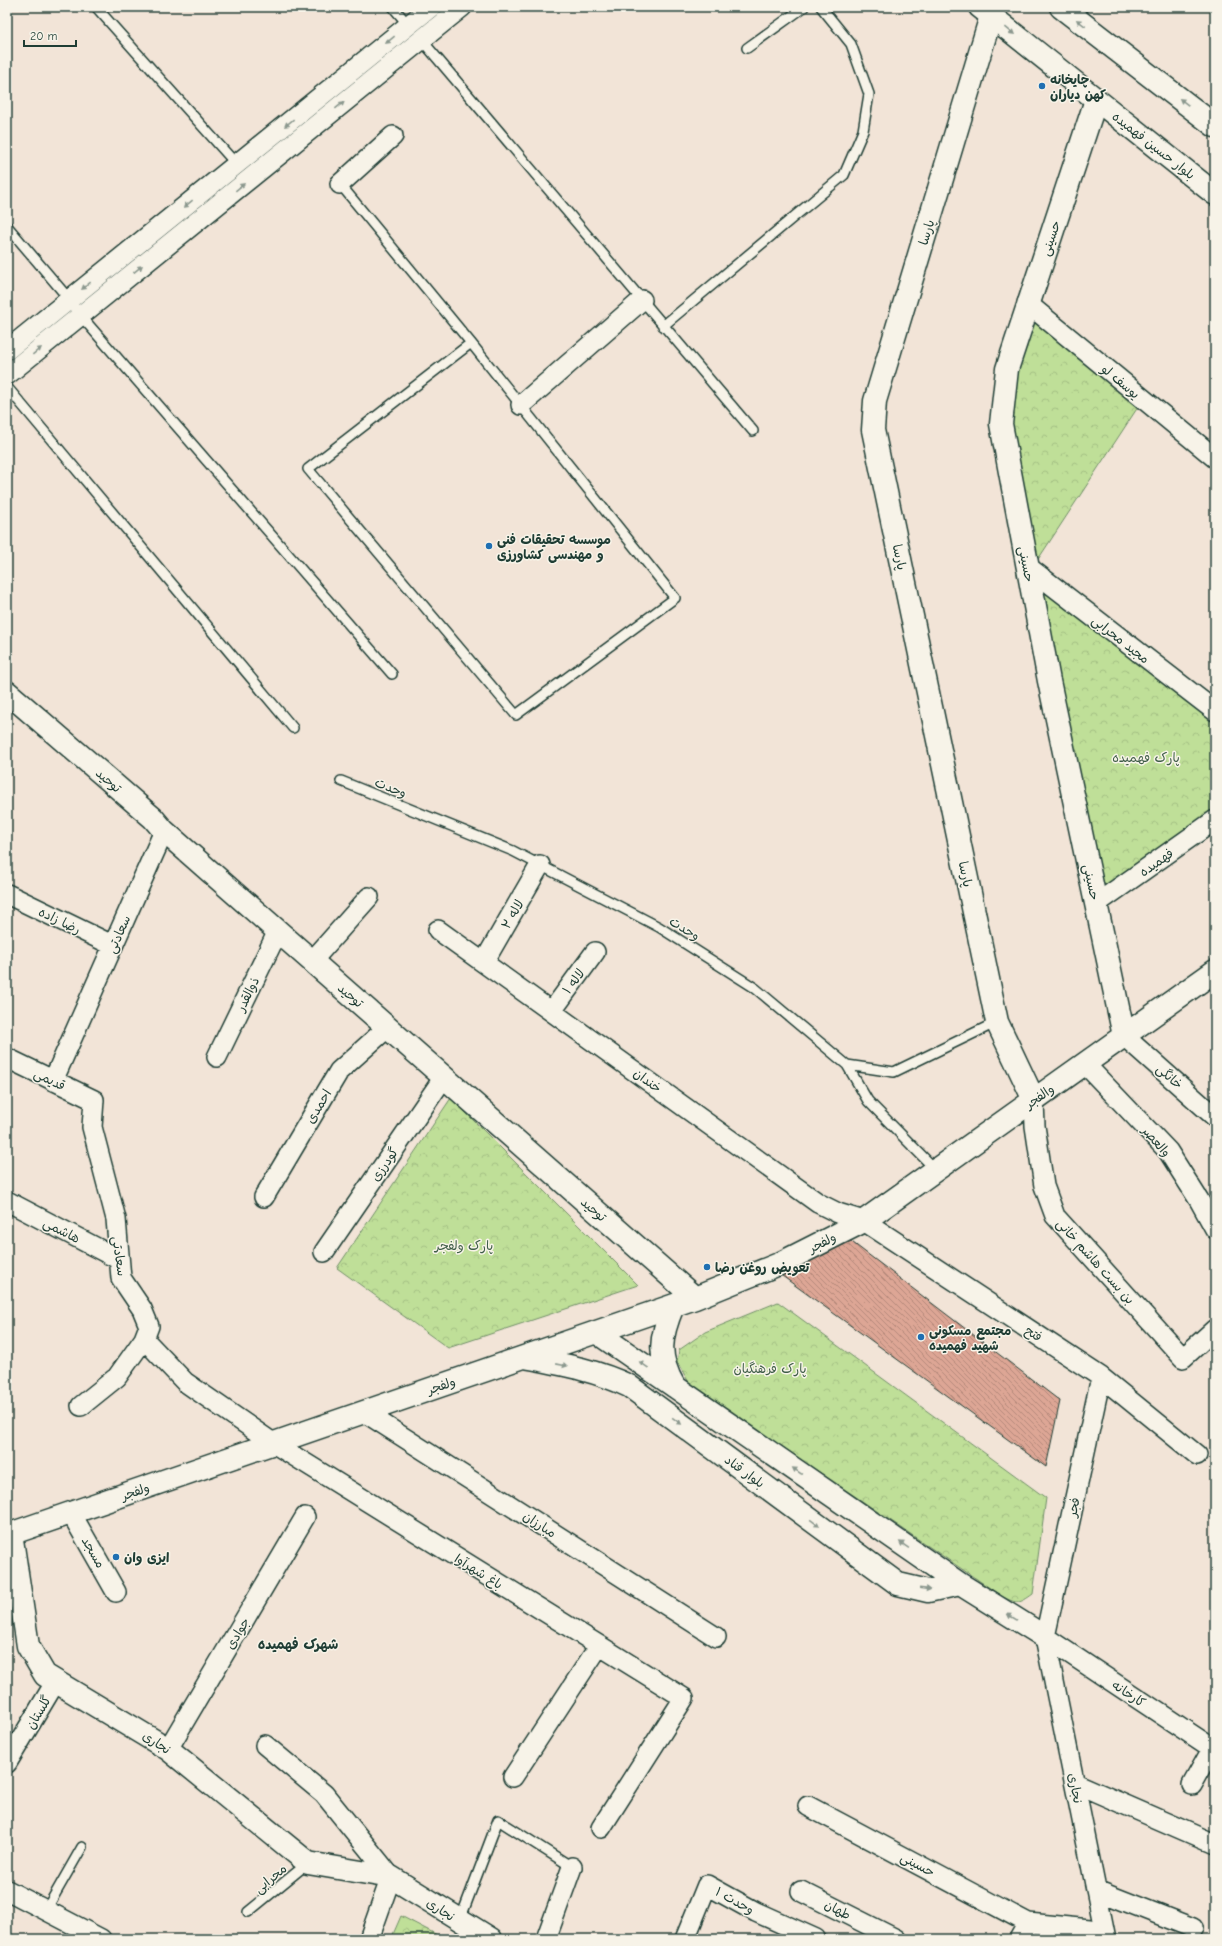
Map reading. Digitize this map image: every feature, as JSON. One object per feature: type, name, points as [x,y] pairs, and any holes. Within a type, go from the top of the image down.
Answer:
[{"type":"street","points":[[7,350],[431,7]]},
{"type":"street","points":[[7,375],[462,7]]},
{"type":"street","points":[[1061,7],[1215,126]]},
{"type":"street","name":"بلوار حسین فهمیده","points":[[986,12],[1215,194]]},
{"type":"street","name":"پارسا","points":[[986,12],[875,400],[873,430],[997,1022],[1034,1100]]},
{"type":"street","name":"حسینی","points":[[1096,100],[1007,369],[1001,424],[1049,681],[1124,1036]]},
{"type":"street","points":[[340,184],[393,136]]},
{"type":"street","points":[[521,405],[642,300]]},
{"type":"street","name":"یوسف لو","points":[[1028,303],[1215,458]]},
{"type":"street","name":"مجید محرابی","points":[[1027,566],[1215,711]]},
{"type":"street","name":"توحید","points":[[7,692],[153,818],[164,830],[387,1028],[695,1298]]},
{"type":"street","name":"فهمیده","points":[[1096,904],[1215,820]]},
{"type":"street","name":"سعادتی","points":[[53,1081],[164,830]]},
{"type":"street","name":"لاله ۲","points":[[484,962],[540,865]]},
{"type":"street","name":"رضا زاده","points":[[7,894],[112,945]]},
{"type":"street","points":[[312,961],[369,897]]},
{"type":"street","name":"خندان","points":[[438,930],[818,1202],[838,1213],[864,1221]]},
{"type":"street","name":"ذوالقدر","points":[[217,1057],[278,931]]},
{"type":"street","name":"لاله ۱","points":[[552,1011],[595,952]]},
{"type":"street","name":"والفجر","points":[[864,1221],[1215,971]]},
{"type":"street","name":"احمدی","points":[[264,1197],[339,1071],[387,1028]]},
{"type":"street","name":"خانگی","points":[[1124,1036],[1215,1117]]},
{"type":"street","name":"قدیمی","points":[[7,1058],[94,1100]]},
{"type":"street","name":"والعصر","points":[[1085,1064],[1168,1150],[1215,1229]]},
{"type":"street","name":"گودرزی","points":[[324,1252],[444,1077]]},
{"type":"street","name":"سعادتی","points":[[81,1406],[118,1377],[144,1339],[150,1326],[142,1309],[121,1278],[118,1258],[116,1219],[92,1127],[94,1100]]},
{"type":"street","name":"بن بست هاشم خانی","points":[[1034,1100],[1035,1126],[1044,1186],[1055,1216],[1183,1358],[1215,1329]]},
{"type":"street","name":"هاشمی","points":[[7,1201],[118,1258]]},
{"type":"street","name":"ولفجر","points":[[8,1530],[71,1512],[673,1306],[779,1264],[864,1221]]},
{"type":"street","name":"فتح","points":[[864,1221],[1101,1378],[1197,1455]]},
{"type":"street","points":[[673,1306],[665,1325],[661,1353],[665,1371],[674,1386]]},
{"type":"street","points":[[596,1332],[960,1584],[1045,1637]]},
{"type":"street","name":"باغ شهرآوا","points":[[144,1339],[185,1382],[273,1443],[684,1698],[601,1828]]},
{"type":"street","name":"بلوار قناد","points":[[524,1357],[588,1370],[608,1376],[629,1386],[898,1584],[928,1591],[960,1584]]},
{"type":"street","name":"فجر","points":[[1045,1637],[1101,1378]]},
{"type":"street","name":"مبارزان","points":[[364,1412],[716,1637]]},
{"type":"street","name":"مسجد","points":[[71,1512],[116,1592]]},
{"type":"street","name":"جوادی","points":[[168,1749],[305,1518]]},
{"type":"street","name":"نجاری","points":[[8,1530],[28,1646],[45,1675],[168,1749],[308,1863],[391,1877]]},
{"type":"street","name":"کارخانه","points":[[1045,1637],[1214,1746]]},
{"type":"street","name":"نجاری","points":[[1045,1637],[1106,1939]]},
{"type":"street","points":[[514,1777],[599,1646]]},
{"type":"street","name":"گلستان","points":[[7,1763],[56,1681]]},
{"type":"street","name":"نجاری","points":[[265,1745],[324,1794],[391,1877],[491,1939]]},
{"type":"street","points":[[1192,1785],[1214,1746]]},
{"type":"street","points":[[1075,1782],[1215,1844]]},
{"type":"street","name":"حسینی","points":[[808,1806],[1024,1931]]},
{"type":"street","points":[[546,1939],[572,1867]]},
{"type":"street","points":[[369,1939],[391,1877]]},
{"type":"street","name":"وحدت ۱","points":[[685,1939],[707,1885],[756,1912],[816,1939]]},
{"type":"street","points":[[7,1890],[98,1938]]},
{"type":"street","points":[[1096,1890],[1194,1928]]},
{"type":"street","name":"طهان","points":[[801,1891],[896,1939]]},
{"type":"street","points":[[1024,1931],[1090,1930]]},
{"type":"lane","points":[[96,7],[236,165]]},
{"type":"lane","points":[[393,7],[753,431]]},
{"type":"lane","points":[[747,48],[804,7]]},
{"type":"lane","points":[[664,326],[844,175],[863,131],[869,94],[851,44],[821,7]]},
{"type":"lane","points":[[340,184],[471,343],[675,598],[516,715],[308,469],[471,343]]},
{"type":"lane","points":[[7,226],[70,299],[81,316],[392,674]]},
{"type":"lane","points":[[7,387],[293,728]]},
{"type":"lane","name":"وحدت","points":[[342,781],[513,851],[659,927],[755,988],[846,1065]]},
{"type":"lane","points":[[846,1065],[894,1072],[997,1022]]},
{"type":"lane","points":[[846,1065],[868,1101],[936,1170]]},
{"type":"lane","points":[[460,1921],[498,1820],[572,1867]]},
{"type":"lane","points":[[46,1910],[82,1847]]},
{"type":"lane","name":"محرابی","points":[[248,1912],[308,1863]]},
{"type":"green space","points":[[1031,314],[1140,404],[1035,564],[1006,426],[1012,371]]},
{"type":"green space","name":"پارک فهمیده","points":[[1038,585],[1215,722],[1215,812],[1103,887]]},
{"type":"green space","name":"پارک ولفجر","points":[[451,1098],[638,1285],[448,1348],[337,1268]]},
{"type":"green space","name":"پارک فرهنگیان","points":[[778,1302],[1046,1498],[1033,1594],[1025,1600],[1018,1602],[1003,1597],[690,1384],[677,1362],[679,1350],[705,1332]]},
{"type":"green space","points":[[401,1916],[445,1939],[391,1939]]},
{"type":"building","name":"مجتمع مسکونی شهید فهمیده","points":[[844,1236],[1060,1401],[1046,1467],[778,1273]]},
{"type":"place","name":"چایخانه کهن دیاران","points":[[1042,86]]},
{"type":"place","name":"موسسه تحقیقات فنی و مهندسی کشاورزی","points":[[489,546]]},
{"type":"place","name":"تعویض روغن رضا","points":[[707,1267]]},
{"type":"place","name":"مجتمع مسکونی شهید فهمیده","points":[[921,1337]]},
{"type":"place","name":"ایزی وان","points":[[116,1557]]},
{"type":"district","name":"شهرک فهمیده","points":[[298,1644]]}]
